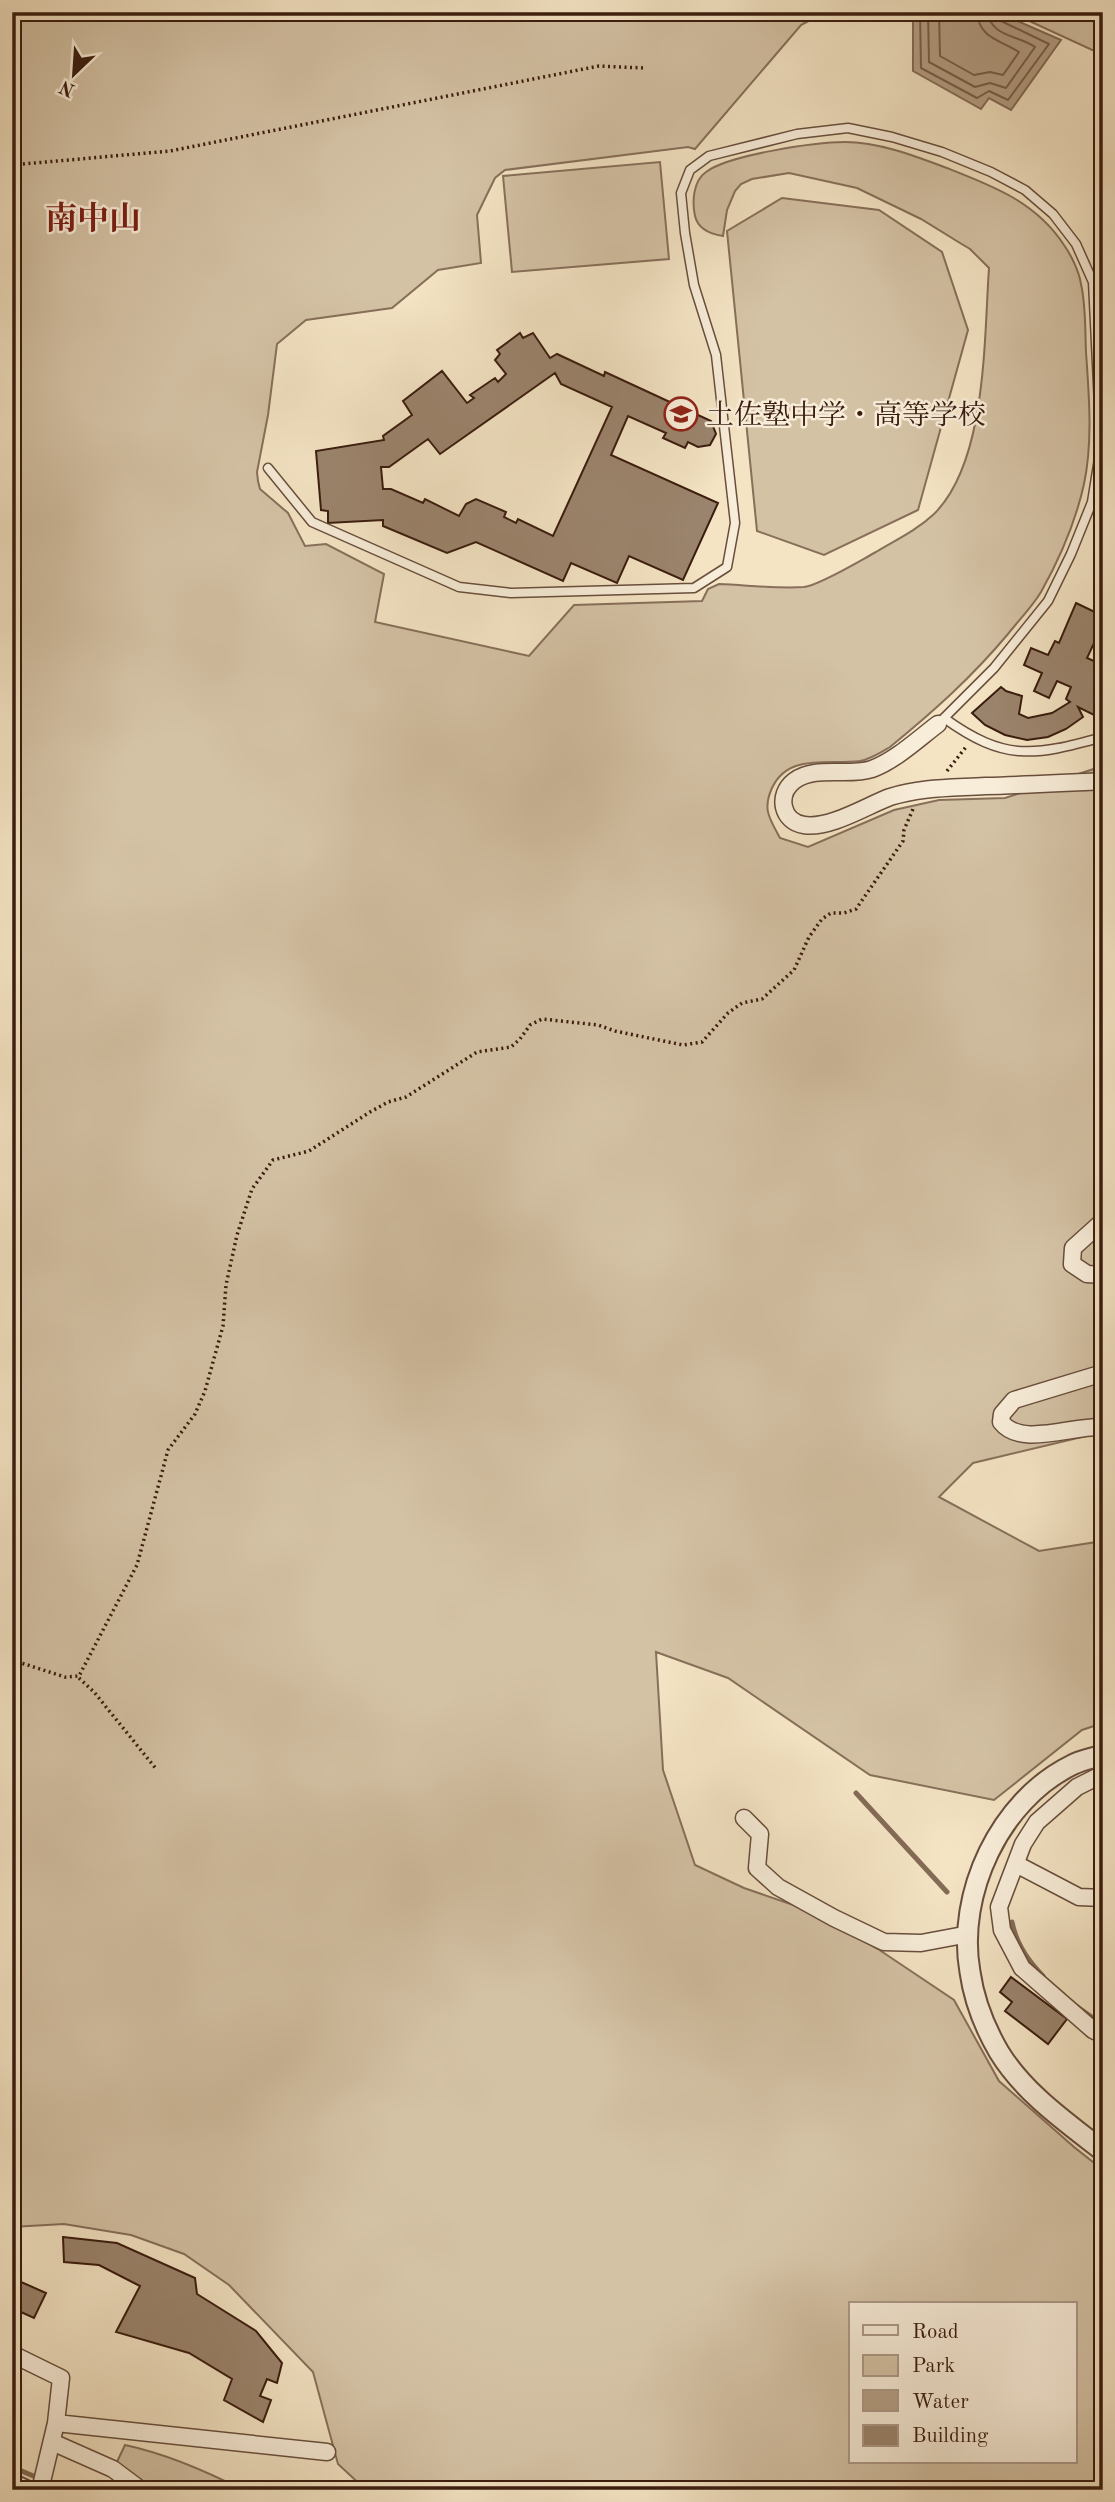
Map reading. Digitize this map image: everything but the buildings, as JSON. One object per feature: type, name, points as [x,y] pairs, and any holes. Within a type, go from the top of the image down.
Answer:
[{"type":"street","points":[[941,721],[870,770],[815,774],[795,780],[786,790],[783,801],[785,812],[792,821],[811,826],[830,822],[915,790],[1103,781]]},
{"type":"street","points":[[1103,1221],[1073,1248],[1072,1264],[1087,1274],[1103,1275]]},
{"type":"street","points":[[1103,1373],[1014,1400],[1002,1414],[1002,1422],[1007,1430],[1018,1434],[1032,1435],[1090,1426],[1103,1427]]},
{"type":"street","points":[[1103,1755],[1073,1764],[1041,1784],[1009,1819],[988,1853],[974,1897],[969,1934],[969,1971],[979,2012],[999,2052],[1023,2085],[1103,2151]]},
{"type":"street","points":[[1103,1774],[1077,1787],[1037,1822],[1023,1844],[999,1907],[1002,1930],[1022,1968],[1093,2031],[1103,2035]]},
{"type":"street","points":[[744,1818],[760,1834],[757,1868],[778,1887],[834,1919],[884,1942],[921,1943],[969,1934]]},
{"type":"street","points":[[1016,1864],[1079,1897],[1103,1898]]},
{"type":"street","points":[[12,2354],[61,2378],[56,2423],[40,2490]]},
{"type":"street","points":[[56,2423],[327,2452]]},
{"type":"street","points":[[52,2442],[113,2469],[141,2490]]},
{"type":"street","points":[[12,2484],[25,2490]]},
{"type":"lane","points":[[268,468],[312,522],[458,587],[511,593],[694,588],[727,567],[735,523],[716,355],[694,285],[685,233],[681,193],[690,170],[709,156],[797,134],[848,128],[892,136],[942,152],[991,172],[1025,190],[1053,214],[1076,244],[1093,282],[1101,446],[1092,502],[1048,601],[994,668],[941,721],[988,745],[1023,752],[1054,750],[1103,737]]},
{"type":"path","points":[[12,165],[170,151],[598,66],[644,68]]},
{"type":"path","points":[[941,780],[956,757],[975,738]]},
{"type":"path","points":[[12,1660],[65,1677],[83,1673],[94,1646],[137,1565],[168,1450],[195,1414],[205,1391],[223,1326],[226,1285],[237,1235],[252,1189],[273,1160],[309,1151],[370,1112],[388,1102],[406,1097],[477,1052],[511,1047],[530,1025],[542,1019],[598,1025],[683,1045],[702,1042],[728,1013],[742,1003],[762,999],[794,970],[809,937],[822,919],[831,913],[844,914],[856,909],[903,841],[905,825],[918,802]]},
{"type":"path","points":[[77,1676],[94,1692],[157,1770]]},
{"type":"green space","points":[[12,12],[825,12],[801,25],[695,149],[688,147],[505,170],[495,178],[477,215],[481,263],[438,270],[392,308],[306,320],[277,344],[257,472],[258,481],[260,489],[288,513],[305,546],[326,544],[384,574],[375,622],[529,656],[574,605],[702,601],[708,589],[719,584],[804,587],[840,572],[913,530],[934,514],[951,491],[964,463],[980,398],[989,268],[970,249],[921,219],[857,188],[789,173],[752,179],[741,184],[727,210],[723,236],[714,234],[702,228],[695,216],[694,192],[702,176],[733,160],[794,147],[845,142],[884,147],[910,154],[981,182],[1027,206],[1053,230],[1077,269],[1083,292],[1085,318],[1089,452],[1081,498],[1072,526],[1041,592],[966,680],[890,747],[860,761],[810,763],[788,770],[772,788],[768,808],[770,820],[780,838],[808,847],[894,810],[939,800],[1005,798],[1103,766],[1103,1432],[973,1463],[939,1497],[1039,1551],[1103,1541],[1103,1723],[1082,1730],[994,1800],[870,1775],[728,1678],[656,1652],[663,1770],[695,1865],[744,1888],[805,1909],[878,1949],[954,2000],[999,2081],[1103,2170],[1103,2490],[366,2490],[338,2464],[313,2372],[229,2285],[184,2254],[131,2235],[64,2224],[12,2227]]},
{"type":"green space","points":[[1010,12],[1103,12],[1103,55]]},
{"type":"green space","points":[[660,162],[669,259],[512,272],[503,176]]},
{"type":"green space","points":[[782,198],[879,210],[942,252],[968,330],[918,510],[824,555],[757,531],[727,231]]},
{"type":"green space","points":[[125,2445],[185,2463],[243,2490],[153,2490],[116,2464]]},
{"type":"water","points":[[913,12],[997,12],[1061,40],[1011,110],[989,98],[981,109],[913,71]]},
{"type":"waterway","points":[[856,1793],[947,1892]]},
{"type":"waterway","points":[[1012,1922],[1023,1951],[1043,1976]]},
{"type":"waterway","points":[[1076,2006],[1103,2025]]},
{"type":"waterway","points":[[12,2467],[67,2490]]},
{"type":"place","name":"土佐塾中学・高等学校","points":[[681,414]]},
{"type":"district","name":"南中山","points":[[93,218]]}]
